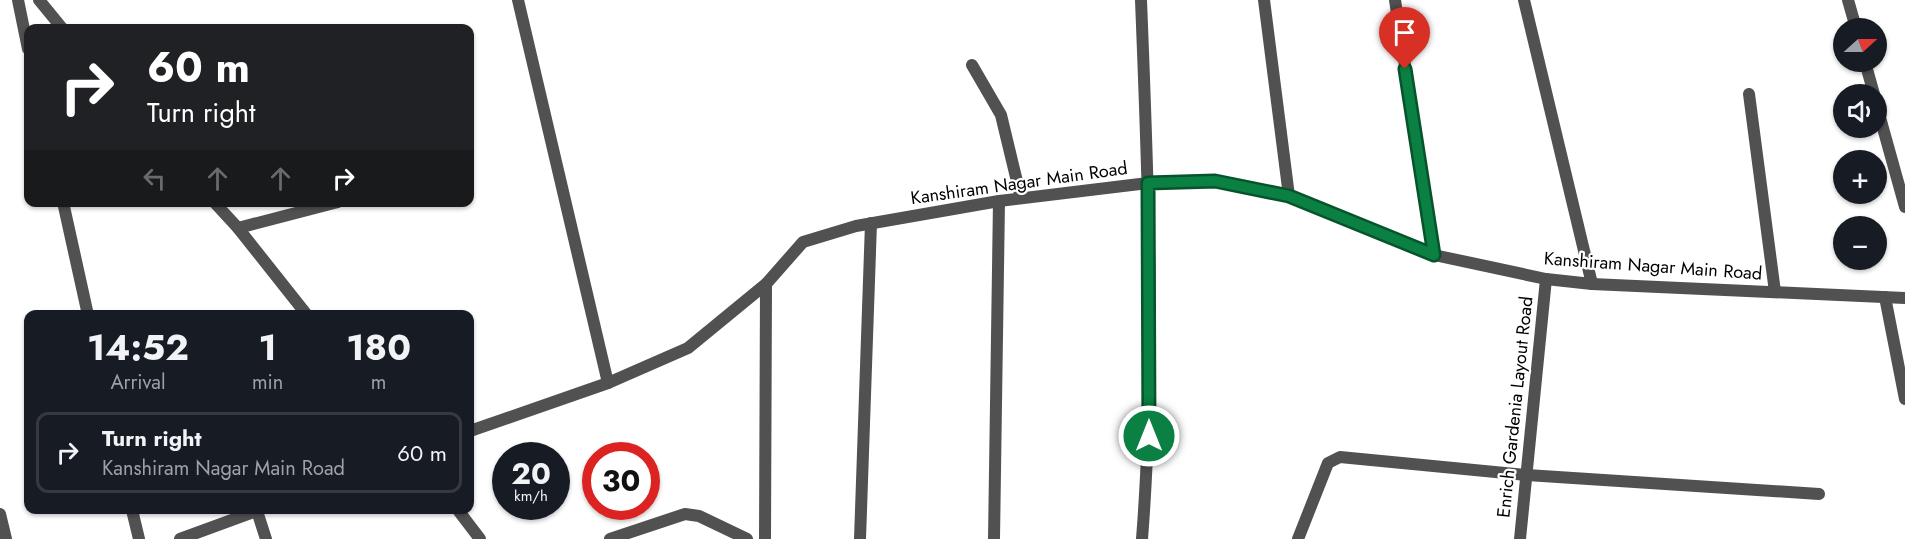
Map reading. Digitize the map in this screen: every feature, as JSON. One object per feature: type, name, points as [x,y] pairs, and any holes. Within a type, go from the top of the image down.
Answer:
[{"type":"street","points":[[18,0],[24,29]]},
{"type":"street","points":[[39,0],[59,24]]},
{"type":"street","points":[[518,0],[608,383]]},
{"type":"street","points":[[1141,0],[1148,183],[1149,436],[1142,539]]},
{"type":"street","points":[[1264,0],[1289,196]]},
{"type":"street","points":[[1395,0],[1434,255]]},
{"type":"street","points":[[1524,0],[1593,284]]},
{"type":"street","points":[[1848,0],[1853,18]]},
{"type":"street","points":[[972,64],[1001,116],[1021,198]]},
{"type":"street","points":[[1749,94],[1775,292]]},
{"type":"street","points":[[1886,138],[1905,207]]},
{"type":"street","name":"Kanshiram Nagar Main Road","points":[[474,430],[608,383],[688,348],[766,284],[803,242],[871,223],[999,201],[1148,183],[1215,181],[1289,196],[1434,255],[1546,279],[1593,284],[1905,298]]},
{"type":"street","points":[[994,539],[999,201]]},
{"type":"street","points":[[64,207],[87,310]]},
{"type":"street","points":[[219,207],[238,228],[302,310]]},
{"type":"street","points":[[238,228],[319,207]]},
{"type":"street","points":[[860,539],[871,223]]},
{"type":"street","name":"Enrich Gardenia Layout Road","points":[[1520,539],[1546,279]]},
{"type":"street","points":[[765,539],[766,284]]},
{"type":"street","points":[[1885,297],[1905,399]]},
{"type":"street","points":[[1298,539],[1328,462],[1340,457],[1527,475],[1819,494]]},
{"type":"street","points":[[0,514],[6,539]]},
{"type":"street","points":[[133,514],[139,539]]},
{"type":"street","points":[[180,539],[247,514]]},
{"type":"street","points":[[259,514],[266,539]]},
{"type":"street","points":[[461,514],[480,539]]},
{"type":"street","points":[[610,539],[685,514],[699,516],[747,539]]},
{"type":"route","points":[[1149,436],[1148,183],[1215,181],[1289,196],[1434,255],[1405,69]]}]
